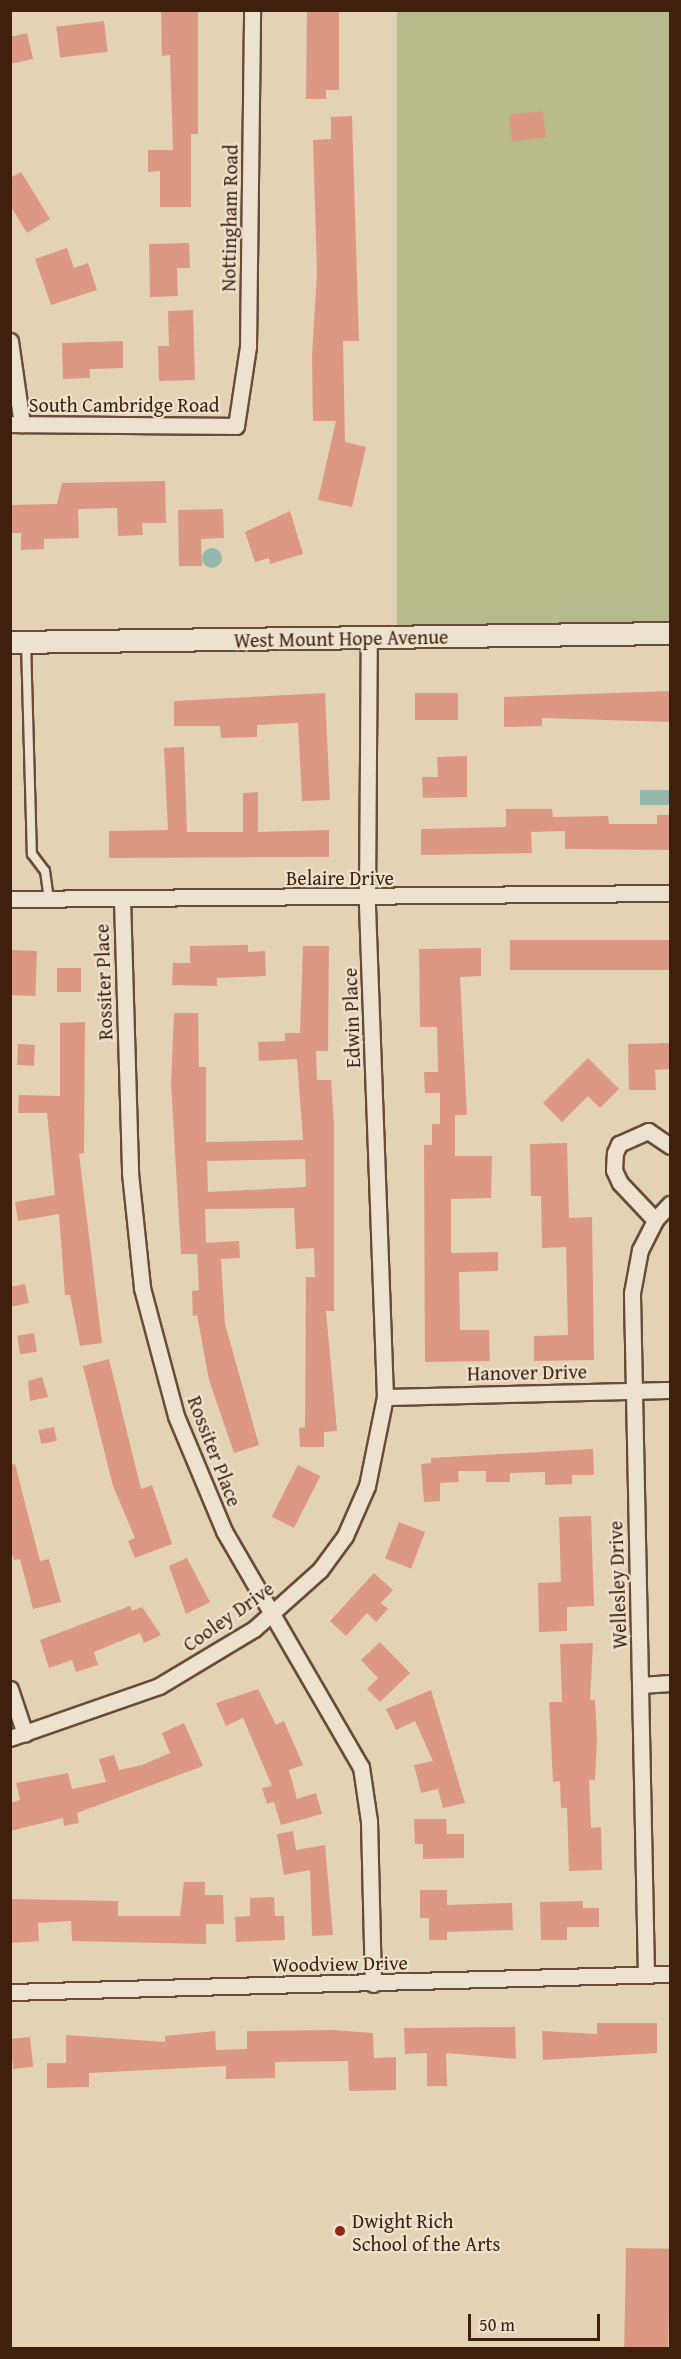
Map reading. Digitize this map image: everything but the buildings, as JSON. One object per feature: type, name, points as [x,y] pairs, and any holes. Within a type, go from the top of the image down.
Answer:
[{"type":"street","name":"Nottingham Road","points":[[236,426],[249,347],[252,10]]},
{"type":"street","points":[[10,341],[16,424]]},
{"type":"street","name":"South Cambridge Road","points":[[16,424],[236,426]]},
{"type":"street","name":"West Mount Hope Avenue","points":[[18,642],[670,633]]},
{"type":"street","name":"Edwin Place","points":[[369,638],[368,898],[385,1397]]},
{"type":"street","name":"Belaire Drive","points":[[10,899],[368,898],[670,893]]},
{"type":"street","name":"Rossiter Place","points":[[122,899],[130,1173],[142,1288],[176,1416],[199,1476],[271,1615],[361,1767],[369,1821],[373,1984]]},
{"type":"street","points":[[655,1220],[620,1183],[614,1170],[615,1153],[619,1144],[648,1131],[670,1146]]},
{"type":"street","name":"Wellesley Drive","points":[[646,1975],[641,1685],[632,1391],[632,1293],[640,1250],[655,1220],[670,1204]]},
{"type":"street","name":"Hanover Drive","points":[[385,1397],[670,1390]]},
{"type":"street","name":"Cooley Drive","points":[[18,1736],[159,1686],[271,1615],[320,1570],[345,1536],[367,1486],[385,1397]]},
{"type":"street","points":[[641,1685],[670,1683]]},
{"type":"street","points":[[10,1689],[18,1736]]},
{"type":"street","name":"Woodview Drive","points":[[10,1992],[373,1984],[670,1974]]},
{"type":"lane","points":[[18,642],[26,728],[32,755],[32,854],[45,871],[49,899]]},
{"type":"green space","points":[[397,11],[670,11],[670,637],[397,637]]},
{"type":"water","points":[[212,548],[219,551],[222,558],[219,565],[212,568],[205,565],[202,558],[205,551]]},
{"type":"water","points":[[640,790],[669,790],[669,805],[640,805]]},
{"type":"place","name":"Dwight Rich School of the Arts","points":[[340,2231]]}]
